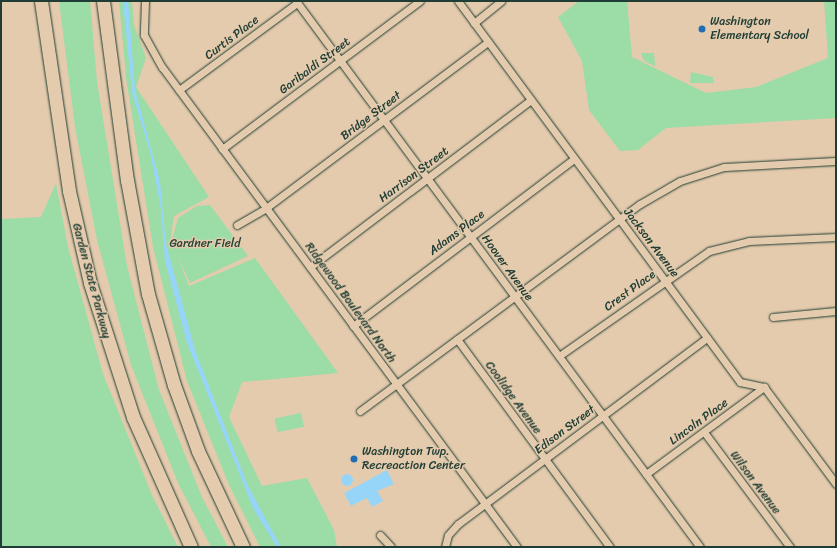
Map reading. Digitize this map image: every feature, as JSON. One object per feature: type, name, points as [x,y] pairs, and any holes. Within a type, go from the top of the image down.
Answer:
[{"type":"highway","name":"Garden State Parkway","points":[[41,1],[68,183],[90,283],[133,417],[191,547]]},
{"type":"highway","points":[[103,1],[132,210],[150,302],[198,451],[243,547]]},
{"type":"street","name":"Ridgewood Boulevard North","points":[[145,1],[144,35],[166,73],[517,547]]},
{"type":"street","name":"Garibaldi Street","points":[[222,149],[420,1]]},
{"type":"street","name":"Jackson Avenue","points":[[458,1],[740,382],[764,387]]},
{"type":"street","points":[[474,23],[501,1]]},
{"type":"street","name":"Hoover Avenue","points":[[297,2],[700,547]]},
{"type":"street","name":"Curtis Place","points":[[179,90],[297,2]]},
{"type":"street","name":"Bridge Street","points":[[266,208],[488,42]]},
{"type":"street","name":"Harrison Street","points":[[310,267],[531,100]]},
{"type":"street","name":"Adams Place","points":[[353,326],[574,159]]},
{"type":"street","points":[[360,411],[620,219],[660,192],[708,170],[739,165],[836,161]]},
{"type":"street","points":[[237,225],[266,208]]},
{"type":"street","name":"Crest Place","points":[[558,356],[695,258],[734,243],[836,237]]},
{"type":"street","points":[[773,317],[836,311]]},
{"type":"street","name":"Edison Street","points":[[445,547],[452,529],[707,338]]},
{"type":"street","name":"Coolidge Avenue","points":[[456,339],[610,547]]},
{"type":"street","points":[[764,387],[836,484]]},
{"type":"street","name":"Lincoln Place","points":[[646,474],[764,387]]},
{"type":"street","name":"Wilson Avenue","points":[[704,432],[790,547]]},
{"type":"street","points":[[380,535],[391,547]]},
{"type":"green space","points":[[59,1],[90,1],[97,82],[127,266],[159,390],[202,497],[228,547],[211,547],[178,483],[131,365],[97,240],[75,127]]},
{"type":"green space","name":"Gardner Field","points":[[119,1],[132,1],[134,25],[146,58],[136,87],[209,197],[174,216],[171,236],[174,247],[173,236],[178,218],[197,206],[210,205],[248,256],[190,283],[178,257],[189,286],[255,258],[338,373],[242,382],[229,417],[262,486],[307,478],[334,530],[337,547],[260,547],[229,485],[187,381],[153,247],[126,78]]},
{"type":"green space","points":[[579,1],[627,1],[632,57],[706,93],[756,87],[828,58],[824,1],[836,1],[836,118],[666,128],[638,150],[620,151],[589,110],[582,61],[558,17]]},
{"type":"green space","points":[[641,53],[654,53],[655,66],[644,61]]},
{"type":"green space","points":[[691,72],[713,77],[714,83],[690,83]]},
{"type":"green space","points":[[56,183],[68,247],[103,374],[152,495],[178,547],[1,547],[1,219],[41,217]]},
{"type":"green space","points":[[301,413],[304,427],[278,432],[275,419]]},
{"type":"water","points":[[123,1],[128,1],[135,90],[160,181],[166,244],[196,353],[248,486],[281,547],[277,547],[253,508],[187,343],[165,261],[161,209],[150,152],[132,93]]},
{"type":"water","points":[[387,470],[394,484],[377,491],[383,501],[372,507],[367,498],[351,506],[344,493]]},
{"type":"water","points":[[345,474],[349,474],[353,480],[349,486],[345,486],[341,482],[341,478]]},
{"type":"place","name":"Washington Elementary School","points":[[702,29]]},
{"type":"place","name":"Washington Twp. Recreaction Center","points":[[354,459]]}]
